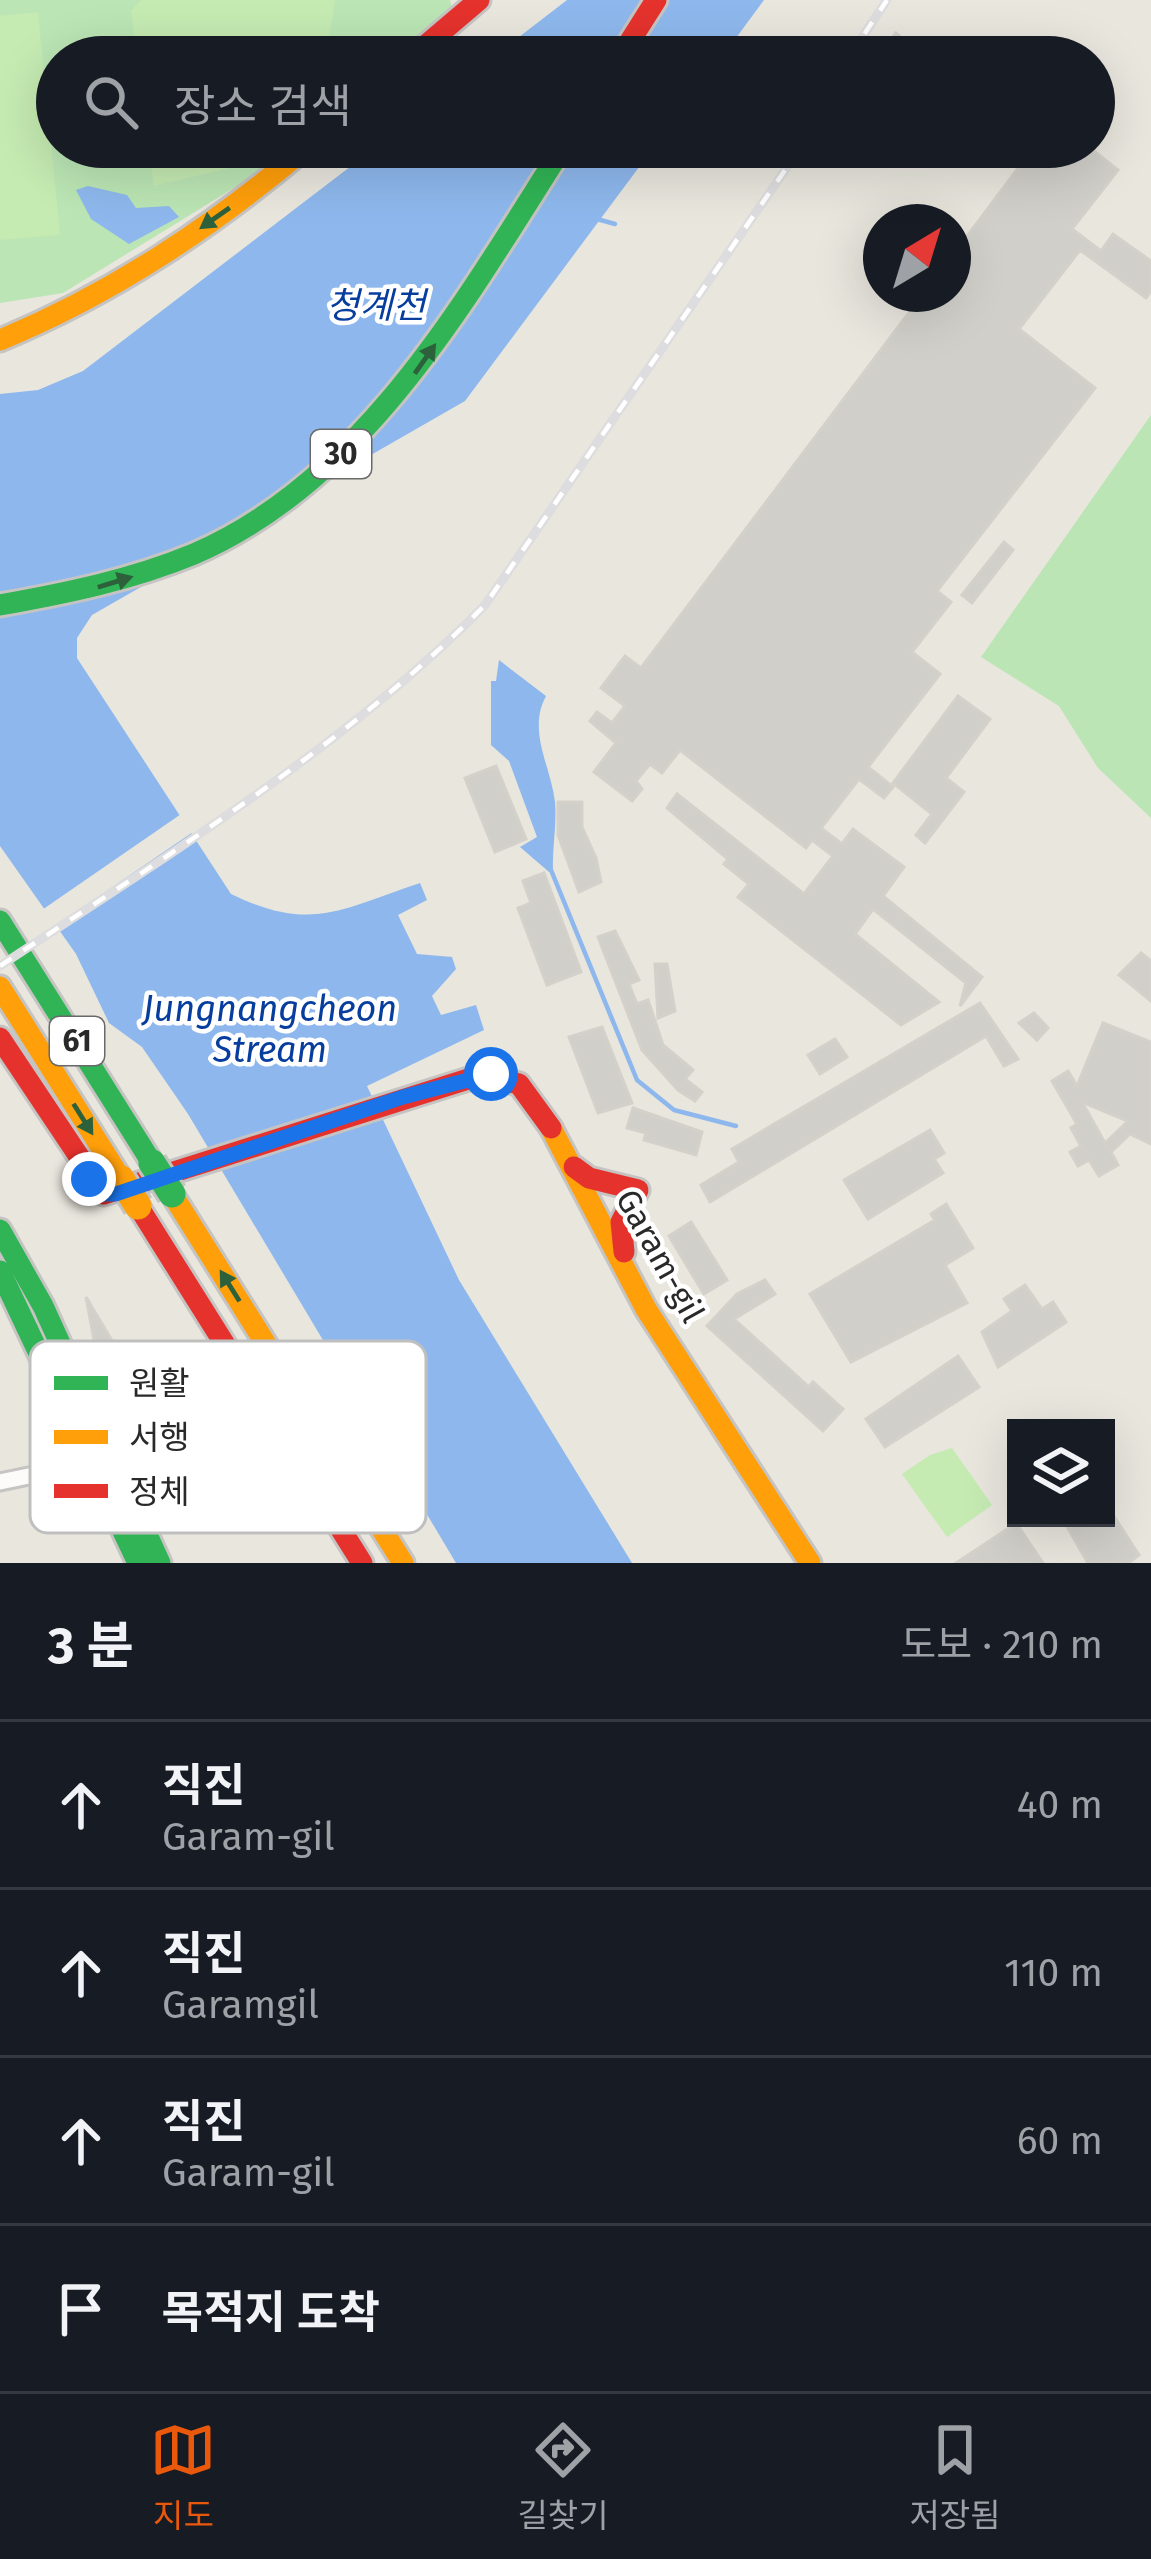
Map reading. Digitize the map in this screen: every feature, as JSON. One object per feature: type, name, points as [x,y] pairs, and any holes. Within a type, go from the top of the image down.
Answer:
[{"type":"main road","points":[[437,36],[479,0]]},
{"type":"main road","points":[[633,36],[656,0]]},
{"type":"main road","points":[[0,340],[70,310],[154,261],[279,168]]},
{"type":"main road","name":"30","points":[[0,605],[89,590],[184,557],[257,518],[325,470],[382,415],[422,366],[549,168]]},
{"type":"main road","name":"61","points":[[0,920],[264,1341]]},
{"type":"main road","name":"61","points":[[0,987],[223,1341]]},
{"type":"main road","name":"Garam-gil","points":[[0,1038],[96,1189],[116,1194],[470,1077],[501,1075],[529,1092],[625,1270],[810,1563]]},
{"type":"main road","points":[[568,1160],[589,1178],[638,1190],[621,1222],[625,1270]]},
{"type":"main road","points":[[0,1230],[59,1341]]},
{"type":"main road","points":[[2,1280],[32,1341]]},
{"type":"main road","points":[[124,1533],[138,1563]]},
{"type":"main road","points":[[146,1533],[160,1563]]},
{"type":"main road","name":"61","points":[[343,1533],[362,1563]]},
{"type":"main road","name":"61","points":[[384,1533],[403,1563]]},
{"type":"street","points":[[0,1482],[30,1475]]},
{"type":"green space","points":[[0,0],[450,0],[452,7],[418,36],[36,36],[36,168],[265,168],[63,293],[0,303]]},
{"type":"green space","points":[[141,0],[335,0],[329,36],[134,36],[131,11]]},
{"type":"green space","points":[[38,12],[36,168],[53,168],[60,235],[0,240],[0,16]]},
{"type":"green space","points":[[152,168],[230,168],[154,186]]},
{"type":"green space","points":[[1151,415],[1151,818],[1098,768],[1059,706],[981,657]]},
{"type":"green space","points":[[952,1448],[992,1505],[947,1537],[902,1474],[930,1455]]},
{"type":"water","points":[[567,0],[764,0],[737,36],[520,36]]},
{"type":"water","points":[[349,168],[638,168],[465,401],[92,615],[77,638],[77,658],[231,894],[259,906],[306,915],[347,908],[420,883],[427,900],[398,915],[417,954],[452,957],[456,969],[432,996],[441,1015],[476,1005],[484,1030],[367,1086],[459,1280],[632,1563],[456,1563],[426,1513],[426,1341],[323,1341],[188,1114],[142,1047],[109,1023],[76,954],[0,846],[0,394],[38,390],[83,371]]},
{"type":"water","points":[[88,186],[127,195],[136,208],[169,206],[179,217],[129,244],[91,219],[76,190]]},
{"type":"water","points":[[499,660],[546,696],[539,735],[555,802],[553,871],[549,872],[520,847],[537,837],[509,761],[491,745],[491,681],[496,681]]},
{"type":"pier","points":[[184,812],[196,830],[51,929],[39,912]]},
{"type":"building","points":[[1018,168],[1118,170],[1072,229],[1101,251],[1113,234],[1151,261],[1151,291],[1146,298],[1080,250],[1019,329],[1095,388],[937,591],[951,602],[912,652],[940,674],[868,767],[893,787],[884,798],[859,779],[821,828],[842,844],[853,829],[904,867],[883,896],[982,977],[960,1006],[966,983],[873,909],[855,934],[939,1002],[901,1025],[738,897],[749,884],[724,864],[728,859],[667,808],[677,794],[804,894],[833,856],[812,840],[806,848],[680,750],[662,773],[650,764],[636,781],[642,789],[632,801],[594,772],[616,743],[590,721],[597,712],[612,723],[625,706],[601,688],[625,656],[641,668],[909,312],[971,312],[971,231]]},
{"type":"building","points":[[1004,542],[1013,550],[972,603],[962,595]]},
{"type":"building","points":[[958,696],[990,719],[946,778],[964,792],[925,843],[916,835],[932,814],[893,783]]},
{"type":"building","points":[[496,766],[526,839],[495,852],[465,778]]},
{"type":"building","points":[[558,802],[582,802],[582,827],[596,858],[601,882],[579,892],[558,835]]},
{"type":"building","points":[[544,873],[581,972],[547,985],[518,908],[531,903],[523,881]]},
{"type":"building","points":[[615,931],[639,980],[629,984],[637,1004],[648,1000],[663,1045],[693,1070],[685,1079],[702,1092],[695,1101],[678,1090],[642,1050],[598,937]]},
{"type":"building","points":[[1141,953],[1151,961],[1151,1001],[1119,975]]},
{"type":"building","points":[[655,964],[667,964],[675,1011],[658,1018]]},
{"type":"building","points":[[980,1003],[1018,1059],[1004,1066],[986,1036],[710,1202],[701,1185],[739,1162],[732,1149]]},
{"type":"building","points":[[1034,1013],[1048,1028],[1037,1040],[1019,1023]]},
{"type":"building","points":[[1103,1023],[1151,1042],[1151,1144],[1130,1134],[1111,1152],[1118,1165],[1099,1176],[1089,1160],[1078,1166],[1070,1152],[1081,1146],[1071,1128],[1077,1124],[1052,1081],[1068,1071],[1077,1086]],"holes":[[[1082,1102],[1128,1121],[1105,1143]]]},
{"type":"building","points":[[602,1027],[632,1103],[598,1113],[569,1037]]},
{"type":"building","points":[[835,1039],[847,1057],[820,1074],[808,1055]]},
{"type":"building","points":[[633,1108],[702,1132],[696,1155],[644,1140],[646,1133],[627,1128]]},
{"type":"building","points":[[930,1130],[944,1153],[934,1159],[943,1173],[868,1219],[844,1180]]},
{"type":"building","points":[[946,1204],[973,1248],[945,1265],[967,1303],[851,1362],[810,1294],[935,1220],[931,1214]]},
{"type":"building","points":[[691,1222],[727,1280],[704,1294],[669,1236]]},
{"type":"building","points":[[765,1280],[775,1294],[734,1319],[809,1387],[813,1382],[843,1409],[823,1431],[707,1326],[737,1294]]},
{"type":"building","points":[[1025,1285],[1042,1309],[1053,1302],[1066,1322],[998,1367],[982,1332],[1012,1311],[1004,1299]]},
{"type":"building","points":[[86,1297],[112,1341],[94,1341]]},
{"type":"building","points":[[958,1356],[979,1387],[885,1447],[866,1419]]},
{"type":"building","points":[[1115,1518],[1139,1555],[1128,1563],[1088,1563],[1067,1527],[1115,1527]]},
{"type":"building","points":[[1019,1527],[1043,1563],[956,1563]]},
{"type":"waterway","points":[[597,219],[615,224]]},
{"type":"waterway","points":[[551,870],[637,1080],[674,1110],[736,1126]]},
{"type":"railway","points":[[863,36],[887,0]]},
{"type":"railway","points":[[0,966],[314,752],[432,656],[485,605],[787,168]]},
{"type":"traffic: fast","points":[[0,605],[98,585],[194,554],[255,521],[311,480],[407,379],[550,168]]},
{"type":"traffic: fast","points":[[0,921],[152,1163]]},
{"type":"traffic: fast","points":[[152,1163],[172,1194]]},
{"type":"traffic: fast","points":[[0,1230],[59,1341]]},
{"type":"traffic: fast","points":[[0,1271],[33,1341]]},
{"type":"traffic: fast","points":[[124,1533],[138,1563]]},
{"type":"traffic: fast","points":[[146,1533],[160,1563]]},
{"type":"traffic: slow","points":[[0,340],[122,279],[280,168]]},
{"type":"traffic: slow","points":[[0,987],[121,1179]]},
{"type":"traffic: slow","points":[[551,1128],[646,1309],[810,1563]]},
{"type":"traffic: slow","points":[[121,1179],[138,1206]]},
{"type":"traffic: slow","points":[[172,1194],[264,1341]]},
{"type":"traffic: slow","points":[[384,1533],[403,1563]]},
{"type":"traffic: jam","points":[[437,36],[479,0]]},
{"type":"traffic: jam","points":[[633,36],[656,0]]},
{"type":"traffic: jam","points":[[0,1038],[104,1194],[481,1075],[519,1084],[551,1128]]},
{"type":"traffic: jam","points":[[574,1167],[589,1178],[638,1190],[621,1222],[624,1252]]},
{"type":"traffic: jam","points":[[138,1206],[223,1341]]},
{"type":"traffic: jam","points":[[343,1533],[362,1563]]},
{"type":"route","points":[[89,1179],[104,1194],[116,1194],[403,1097],[491,1074]]},
{"type":"water label","name":"청계천","points":[[376,306]]},
{"type":"water label","name":"Jungnangcheon Stream","points":[[270,1030]]}]
